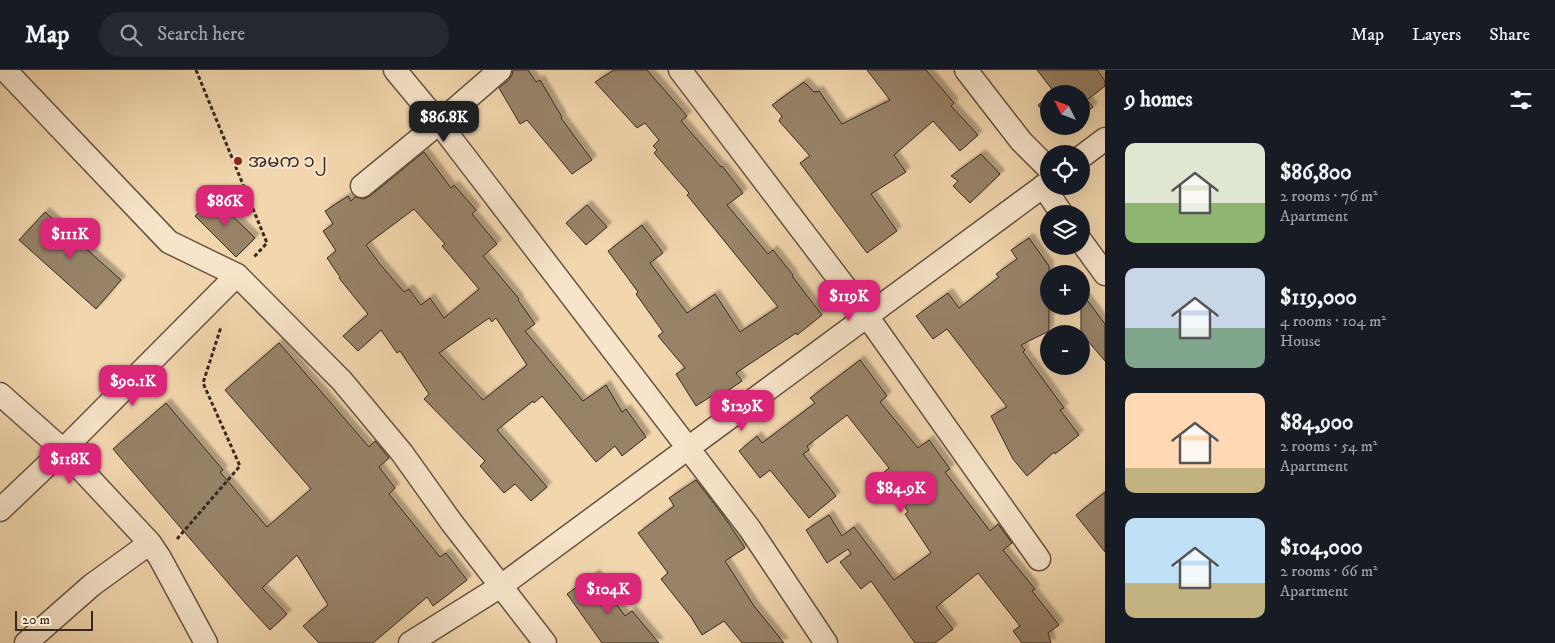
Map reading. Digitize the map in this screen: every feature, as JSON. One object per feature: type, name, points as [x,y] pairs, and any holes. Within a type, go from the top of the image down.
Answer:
[{"type":"street","points":[[5,70],[169,242],[238,276],[342,381],[402,453],[452,523],[545,643]]},
{"type":"street","points":[[396,70],[439,123],[689,448],[750,530],[826,643]]},
{"type":"street","points":[[362,186],[500,70]]},
{"type":"street","points":[[680,70],[868,316],[1039,559]]},
{"type":"street","points":[[966,70],[1040,169]]},
{"type":"street","points":[[1090,150],[1105,139]]},
{"type":"street","points":[[410,643],[501,586],[868,316],[1040,184]]},
{"type":"street","points":[[1090,253],[1105,274]]},
{"type":"street","points":[[0,510],[238,276]]},
{"type":"street","points":[[0,394],[63,450],[150,543],[206,643]]},
{"type":"street","points":[[26,643],[92,585],[150,543]]},
{"type":"building","points":[[513,70],[528,70],[536,82],[540,80],[561,118],[592,160],[572,174],[527,120],[520,124],[499,88],[509,80]]},
{"type":"building","points":[[614,70],[647,70],[687,116],[681,121],[722,166],[743,193],[727,205],[768,254],[773,250],[822,315],[797,335],[796,333],[736,373],[742,381],[723,394],[721,390],[696,406],[676,374],[685,368],[658,336],[663,332],[636,294],[638,292],[608,251],[642,225],[663,253],[650,263],[687,313],[715,294],[740,332],[778,307],[687,195],[689,193],[654,153],[657,150],[653,146],[659,140],[645,123],[637,128],[595,82]]},
{"type":"building","points":[[867,70],[926,70],[954,103],[951,106],[978,135],[960,151],[933,121],[894,155],[906,172],[871,194],[897,231],[867,253],[800,163],[810,156],[779,121],[782,116],[772,105],[804,82],[814,92],[819,91],[842,124],[890,100]]},
{"type":"building","points":[[1037,70],[1097,70],[1105,81],[1105,86],[1090,98],[1090,85],[1049,85]]},
{"type":"building","points":[[424,152],[451,188],[454,185],[476,210],[472,214],[497,244],[483,256],[519,299],[535,324],[525,331],[583,401],[606,385],[622,412],[626,409],[646,437],[622,456],[615,446],[596,462],[542,396],[497,430],[547,487],[531,501],[515,484],[504,493],[480,466],[485,461],[424,399],[429,394],[400,351],[397,353],[381,330],[358,351],[343,336],[368,314],[339,278],[327,258],[336,251],[323,231],[333,224],[325,211],[348,196],[351,201],[355,197],[364,199]],"holes":[[[414,209],[445,244],[442,246],[479,289],[444,318],[430,298],[421,305],[409,289],[404,292],[366,245]],[[489,318],[492,322],[496,318],[527,365],[483,400],[439,353]]]},
{"type":"building","points":[[981,154],[1000,174],[970,203],[953,186],[958,181],[951,176]]},
{"type":"building","points":[[214,198],[255,238],[236,257],[195,216]]},
{"type":"building","points":[[587,205],[607,227],[586,245],[566,223]]},
{"type":"building","points":[[45,212],[121,280],[96,309],[19,240]]},
{"type":"building","points":[[1029,238],[1048,265],[1040,265],[1040,315],[1049,315],[1049,325],[1040,325],[1040,336],[1021,345],[1025,350],[1023,352],[1064,408],[1060,410],[1079,435],[1055,454],[1054,452],[1027,476],[1013,459],[991,416],[1007,407],[947,329],[933,339],[916,316],[948,293],[959,308],[999,277],[996,274],[1017,259],[1011,250]]},
{"type":"building","points":[[1090,304],[1105,324],[1105,361],[1090,344],[1090,325],[1081,325],[1081,315],[1090,315]]},
{"type":"building","points":[[279,343],[369,447],[375,441],[389,458],[379,467],[395,488],[389,494],[440,557],[446,553],[467,580],[433,606],[427,597],[373,643],[319,643],[303,626],[328,605],[297,555],[262,588],[287,614],[270,630],[113,449],[166,403],[223,470],[220,472],[267,527],[311,489],[225,390]]},
{"type":"building","points":[[860,360],[887,396],[880,402],[918,448],[929,440],[950,469],[945,472],[990,531],[998,524],[1012,543],[1003,550],[1035,589],[1032,591],[1059,625],[1048,633],[1051,643],[1022,643],[1013,631],[1020,626],[978,573],[936,607],[953,629],[935,643],[915,643],[871,581],[861,589],[840,562],[851,554],[848,549],[827,563],[806,530],[829,515],[842,536],[854,527],[894,580],[931,553],[905,514],[908,512],[884,472],[889,468],[847,415],[807,446],[809,450],[803,454],[836,496],[809,518],[770,470],[760,478],[739,451],[757,436],[762,443],[815,403],[810,398]]},
{"type":"building","points":[[696,480],[745,548],[725,561],[754,606],[784,643],[742,643],[724,621],[702,635],[691,617],[661,579],[668,573],[638,533],[674,506],[669,498]]},
{"type":"building","points":[[1105,492],[1105,552],[1076,515]]},
{"type":"building","points":[[595,574],[625,616],[632,611],[659,643],[602,643],[567,594]]},
{"type":"place","name":"အမက ၁၂","points":[[238,161]]}]
